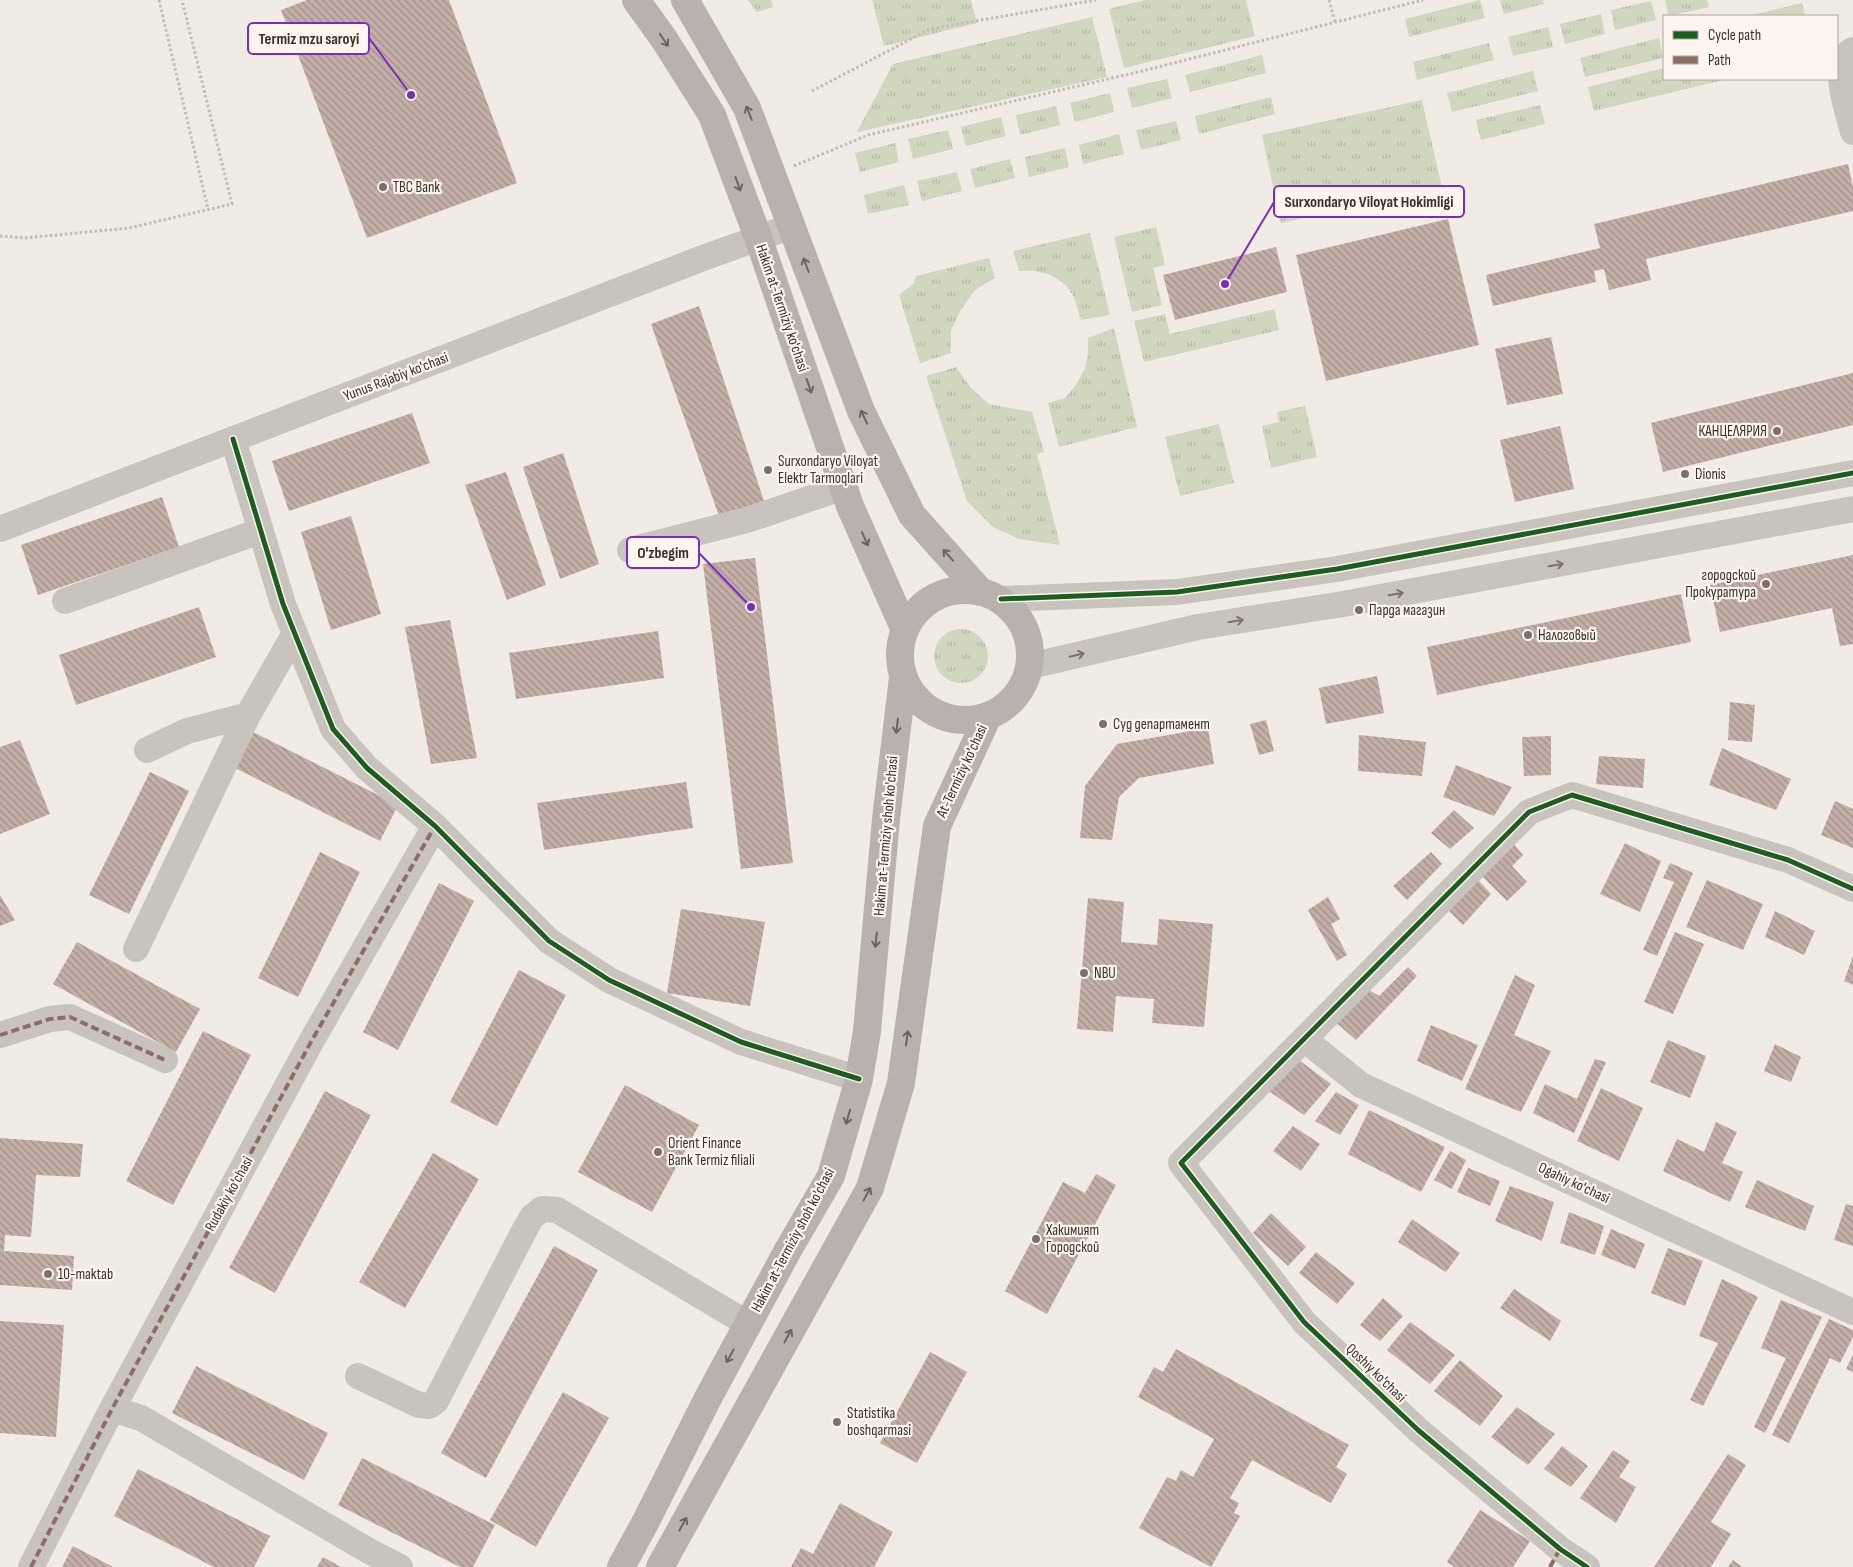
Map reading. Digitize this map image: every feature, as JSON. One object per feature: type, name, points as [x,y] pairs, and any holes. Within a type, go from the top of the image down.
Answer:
[{"type":"main road","name":"Hakim at-Termiziy ko'chasi","points":[[636,0],[664,39],[712,115],[758,237],[850,506],[904,628]]},
{"type":"main road","points":[[684,0],[747,108],[861,411],[912,515],[991,595],[1016,612],[1026,629],[1031,647],[1030,666],[1022,688],[1008,705],[988,716],[968,721],[947,718],[928,710],[913,696],[903,678],[899,661],[900,644],[904,628],[917,609],[936,596],[958,589],[991,595]]},
{"type":"main road","name":"Hakim at-Termiziy shoh ko'chasi","points":[[621,1567],[708,1398],[788,1250],[831,1176],[859,1079],[867,1031],[886,819],[903,678]]},
{"type":"main road","name":"At-Termiziy ko'chasi","points":[[660,1567],[870,1188],[901,1083],[936,826],[988,716]]},
{"type":"street","points":[[1853,50],[1848,52],[1842,63],[1840,74],[1853,132]]},
{"type":"street","name":"Yunus Rajabiy ko'chasi","points":[[0,529],[758,237],[792,226]]},
{"type":"street","points":[[232,439],[283,604],[295,634],[334,729],[366,768],[436,826],[549,941],[609,980],[741,1042],[859,1079]]},
{"type":"street","points":[[991,595],[1177,592],[1337,569],[1853,473]]},
{"type":"street","points":[[630,550],[747,520],[844,486]]},
{"type":"street","points":[[1030,666],[1198,627],[1353,602],[1853,509]]},
{"type":"street","points":[[65,601],[260,531]]},
{"type":"street","points":[[136,949],[248,715],[295,634]]},
{"type":"street","points":[[147,750],[187,731],[248,715]]},
{"type":"street","points":[[1304,1039],[1529,812],[1572,796],[1788,860],[1853,889]]},
{"type":"street","name":"Rudakiy ko'chasi","points":[[31,1567],[112,1409],[308,1048],[436,826]]},
{"type":"street","points":[[0,1035],[50,1020],[70,1018],[165,1060]]},
{"type":"street","name":"Qoshiy ko'chasi","points":[[1304,1039],[1181,1163],[1304,1322],[1555,1558],[1587,1567]]},
{"type":"street","name":"Ogahiy ko'chasi","points":[[1304,1039],[1362,1085],[1853,1312]]},
{"type":"street","points":[[358,1376],[420,1405],[429,1406],[436,1401],[528,1223],[542,1209],[557,1210],[748,1324]]},
{"type":"street","points":[[112,1409],[141,1418],[360,1546],[400,1567]]},
{"type":"path","points":[[159,0],[208,210]]},
{"type":"path","points":[[0,236],[25,238],[128,228],[232,204],[182,0]]},
{"type":"path","points":[[812,91],[930,29],[1096,0]]},
{"type":"path","points":[[1329,0],[1335,22]]},
{"type":"path","points":[[772,175],[868,135],[1138,72],[1422,0]]},
{"type":"green space","points":[[748,0],[771,0],[773,7],[757,12]]},
{"type":"green space","points":[[872,0],[971,0],[977,23],[884,46]]},
{"type":"green space","points":[[1145,0],[1246,0],[1255,36],[1124,68],[1109,9]]},
{"type":"green space","points":[[1480,0],[1485,18],[1409,37],[1405,19]]},
{"type":"green space","points":[[1500,0],[1543,0],[1544,4],[1504,14]]},
{"type":"green space","points":[[1665,0],[1707,0],[1709,7],[1669,15]]},
{"type":"green space","points":[[1651,1],[1656,20],[1615,30],[1611,10]]},
{"type":"green space","points":[[1802,3],[1805,15],[1752,15]]},
{"type":"green space","points":[[1601,14],[1605,34],[1565,44],[1560,24]]},
{"type":"green space","points":[[1092,17],[1107,77],[857,132],[893,64]]},
{"type":"green space","points":[[1548,27],[1553,47],[1513,56],[1508,37]]},
{"type":"green space","points":[[1659,38],[1663,58],[1585,77],[1580,58]]},
{"type":"green space","points":[[1489,43],[1494,60],[1417,80],[1413,62]]},
{"type":"green space","points":[[1262,55],[1266,73],[1190,92],[1185,75]]},
{"type":"green space","points":[[1663,68],[1663,80],[1724,80],[1594,111],[1588,87]]},
{"type":"green space","points":[[1533,71],[1538,91],[1452,112],[1447,93]]},
{"type":"green space","points":[[1167,79],[1172,98],[1132,108],[1127,88]]},
{"type":"green space","points":[[1110,93],[1114,112],[1075,122],[1070,103]]},
{"type":"green space","points":[[1271,97],[1275,114],[1199,134],[1195,116]]},
{"type":"green space","points":[[1422,100],[1442,188],[1281,223],[1262,135]]},
{"type":"green space","points":[[1540,105],[1545,124],[1481,140],[1476,120]]},
{"type":"green space","points":[[1056,106],[1060,125],[1020,135],[1016,115]]},
{"type":"green space","points":[[1001,117],[1006,136],[966,146],[961,127]]},
{"type":"green space","points":[[1176,121],[1181,140],[1141,150],[1136,130]]},
{"type":"green space","points":[[948,130],[953,149],[913,159],[908,139]]},
{"type":"green space","points":[[1119,134],[1124,154],[1083,164],[1079,145]]},
{"type":"green space","points":[[895,143],[899,162],[860,172],[855,153]]},
{"type":"green space","points":[[1065,148],[1069,167],[1029,177],[1025,157]]},
{"type":"green space","points":[[1010,159],[1015,178],[975,188],[970,169]]},
{"type":"green space","points":[[957,172],[962,191],[922,201],[917,181]]},
{"type":"green space","points":[[904,185],[909,205],[868,214],[864,195]]},
{"type":"green space","points":[[1156,227],[1165,265],[1153,268],[1162,305],[1132,312],[1114,237]]},
{"type":"green space","points":[[1090,233],[1110,315],[1081,320],[1075,300],[1068,287],[1056,278],[1042,272],[1019,271],[1013,251]]},
{"type":"green space","points":[[989,258],[995,278],[975,290],[960,311],[951,331],[951,353],[920,363],[899,295],[914,283],[916,276]]},
{"type":"green space","points":[[1274,309],[1279,330],[1144,362],[1134,321],[1165,314],[1170,334]]},
{"type":"green space","points":[[1114,328],[1137,427],[1059,447],[1048,403],[1065,398],[1076,385],[1085,368],[1088,338]]},
{"type":"green space","points":[[956,367],[971,388],[989,404],[1032,412],[1044,452],[1037,454],[1060,545],[1019,539],[993,527],[967,501],[926,376]]},
{"type":"green space","points":[[1305,406],[1317,457],[1271,468],[1262,426],[1279,422],[1277,412]]},
{"type":"green space","points":[[1219,424],[1234,483],[1180,496],[1165,437]]},
{"type":"green space","points":[[961,629],[971,631],[980,637],[986,646],[988,656],[986,666],[980,675],[971,681],[961,683],[951,681],[942,675],[936,666],[934,656],[936,646],[942,637],[951,631]]},
{"type":"building","points":[[307,0],[449,0],[517,183],[367,238],[281,10]]},
{"type":"building","points":[[1848,164],[1853,187],[1853,211],[1646,259],[1651,280],[1609,290],[1604,269],[1594,271],[1596,282],[1493,306],[1486,275],[1600,248],[1594,224]]},
{"type":"building","points":[[1448,219],[1479,345],[1326,381],[1296,255]]},
{"type":"building","points":[[1276,247],[1287,292],[1175,320],[1163,275]]},
{"type":"building","points":[[699,306],[764,501],[719,516],[651,324]]},
{"type":"building","points":[[1551,337],[1563,394],[1507,405],[1495,349]]},
{"type":"building","points":[[1853,373],[1853,425],[1663,472],[1651,423]]},
{"type":"building","points":[[412,413],[430,463],[289,511],[272,461]]},
{"type":"building","points":[[1560,426],[1574,489],[1515,502],[1500,440]]},
{"type":"building","points":[[563,453],[599,564],[560,579],[523,467]]},
{"type":"building","points":[[506,472],[546,585],[507,600],[465,485]]},
{"type":"building","points":[[162,497],[179,547],[38,595],[21,545]]},
{"type":"building","points":[[351,516],[381,614],[331,630],[301,532]]},
{"type":"building","points":[[1853,555],[1853,644],[1840,646],[1832,608],[1720,632],[1710,585]]},
{"type":"building","points":[[755,558],[793,863],[741,869],[703,564]]},
{"type":"building","points":[[1681,594],[1691,642],[1437,695],[1427,647]]},
{"type":"building","points":[[199,607],[216,657],[76,705],[59,655]]},
{"type":"building","points":[[450,620],[477,758],[431,764],[405,627]]},
{"type":"building","points":[[658,631],[664,678],[516,699],[509,653]]},
{"type":"building","points":[[1377,676],[1384,713],[1326,724],[1319,688]]},
{"type":"building","points":[[1730,702],[1755,705],[1752,742],[1728,740]]},
{"type":"building","points":[[1266,720],[1274,751],[1259,755],[1250,724]]},
{"type":"building","points":[[1208,728],[1214,764],[1139,778],[1119,797],[1112,840],[1080,838],[1085,786],[1117,744]]},
{"type":"building","points":[[247,729],[398,805],[380,841],[229,765]]},
{"type":"building","points":[[1359,735],[1426,742],[1422,776],[1358,771]]},
{"type":"building","points":[[1551,736],[1551,775],[1524,776],[1522,737]]},
{"type":"building","points":[[20,740],[50,814],[0,834],[0,747]]},
{"type":"building","points":[[1722,748],[1791,779],[1776,810],[1709,785]]},
{"type":"building","points":[[1599,756],[1645,759],[1643,788],[1596,784]]},
{"type":"building","points":[[1456,765],[1512,787],[1494,816],[1443,797]]},
{"type":"building","points":[[150,772],[189,791],[129,914],[89,895]]},
{"type":"building","points":[[686,782],[693,828],[544,850],[537,803]]},
{"type":"building","points":[[1835,801],[1853,809],[1853,848],[1821,835]]},
{"type":"building","points":[[1454,810],[1474,828],[1450,849],[1431,833]]},
{"type":"building","points":[[1511,841],[1523,855],[1512,866],[1527,882],[1507,901],[1478,872]]},
{"type":"building","points":[[1625,843],[1661,861],[1640,912],[1600,894]]},
{"type":"building","points":[[320,852],[360,872],[298,997],[258,978]]},
{"type":"building","points":[[1431,852],[1442,864],[1407,900],[1393,886]]},
{"type":"building","points":[[1670,863],[1693,873],[1657,956],[1643,950],[1674,882],[1663,878]]},
{"type":"building","points":[[1476,878],[1491,894],[1463,925],[1446,908]]},
{"type":"building","points":[[1707,880],[1763,904],[1743,950],[1686,927]]},
{"type":"building","points":[[439,883],[474,901],[398,1050],[363,1032]]},
{"type":"building","points":[[0,895],[15,920],[0,926]]},
{"type":"building","points":[[1328,897],[1340,919],[1331,924],[1347,955],[1337,961],[1308,910]]},
{"type":"building","points":[[1088,898],[1124,902],[1121,942],[1157,945],[1159,919],[1213,924],[1204,1027],[1152,1023],[1154,999],[1116,996],[1113,1032],[1077,1029]]},
{"type":"building","points":[[681,909],[765,922],[750,1006],[667,993]]},
{"type":"building","points":[[1775,911],[1815,931],[1804,955],[1765,937]]},
{"type":"building","points":[[1675,932],[1704,944],[1673,1014],[1644,1002]]},
{"type":"building","points":[[77,942],[200,1009],[176,1052],[53,984]]},
{"type":"building","points":[[1853,956],[1853,985],[1844,981]]},
{"type":"building","points":[[1408,967],[1417,976],[1356,1040],[1332,1019],[1366,988],[1379,996]]},
{"type":"building","points":[[519,970],[566,995],[497,1126],[450,1102]]},
{"type":"building","points":[[1515,975],[1535,985],[1514,1035],[1551,1051],[1521,1112],[1465,1089]]},
{"type":"building","points":[[1431,1025],[1478,1045],[1462,1081],[1417,1061]]},
{"type":"building","points":[[203,1031],[251,1055],[173,1205],[126,1181]]},
{"type":"building","points":[[1668,1040],[1706,1056],[1690,1098],[1650,1082]]},
{"type":"building","points":[[1775,1044],[1801,1057],[1791,1082],[1764,1071]]},
{"type":"building","points":[[1296,1058],[1331,1084],[1304,1115],[1267,1090]]},
{"type":"building","points":[[1595,1059],[1606,1062],[1574,1133],[1533,1113],[1545,1084],[1577,1099]]},
{"type":"building","points":[[625,1085],[699,1125],[652,1212],[578,1172]]},
{"type":"building","points":[[1601,1088],[1643,1108],[1619,1161],[1577,1141]]},
{"type":"building","points":[[325,1091],[371,1115],[275,1293],[229,1268]]},
{"type":"building","points":[[1336,1092],[1359,1105],[1340,1135],[1315,1121]]},
{"type":"building","points":[[1369,1110],[1445,1147],[1421,1192],[1348,1154]]},
{"type":"building","points":[[1716,1122],[1737,1132],[1722,1163],[1743,1172],[1730,1202],[1663,1171],[1677,1139],[1704,1152]]},
{"type":"building","points":[[1293,1126],[1320,1144],[1301,1171],[1273,1151]]},
{"type":"building","points":[[0,1138],[83,1144],[80,1177],[36,1175],[31,1237],[5,1235],[4,1251],[74,1256],[72,1290],[0,1285]]},
{"type":"building","points":[[1450,1151],[1466,1160],[1452,1189],[1434,1180]]},
{"type":"building","points":[[433,1153],[479,1179],[405,1308],[359,1282]]},
{"type":"building","points":[[1468,1168],[1500,1181],[1490,1206],[1457,1192]]},
{"type":"building","points":[[1096,1174],[1116,1185],[1047,1314],[1005,1291],[1063,1182],[1085,1193]]},
{"type":"building","points":[[1757,1180],[1814,1206],[1805,1231],[1745,1207]]},
{"type":"building","points":[[1510,1186],[1554,1202],[1542,1241],[1495,1221]]},
{"type":"building","points":[[1846,1204],[1853,1206],[1853,1246],[1834,1240]]},
{"type":"building","points":[[1569,1212],[1604,1226],[1595,1255],[1560,1243]]},
{"type":"building","points":[[1271,1213],[1306,1247],[1288,1266],[1253,1233]]},
{"type":"building","points":[[1412,1219],[1460,1253],[1446,1272],[1398,1242]]},
{"type":"building","points":[[1611,1229],[1645,1244],[1635,1269],[1601,1255]]},
{"type":"building","points":[[554,1246],[598,1270],[486,1478],[441,1453]]},
{"type":"building","points":[[1668,1248],[1703,1261],[1685,1306],[1651,1293]]},
{"type":"building","points":[[1316,1252],[1355,1283],[1337,1304],[1299,1273]]},
{"type":"building","points":[[1722,1279],[1758,1297],[1703,1406],[1690,1400],[1718,1343],[1699,1336]]},
{"type":"building","points":[[1514,1289],[1561,1321],[1550,1341],[1500,1308]]},
{"type":"building","points":[[1383,1298],[1403,1316],[1380,1341],[1360,1325]]},
{"type":"building","points":[[1781,1300],[1822,1317],[1765,1433],[1754,1427],[1786,1358],[1761,1348]]},
{"type":"building","points":[[1829,1319],[1853,1330],[1853,1337],[1840,1363],[1830,1358],[1789,1443],[1772,1435]]},
{"type":"building","points":[[0,1321],[64,1325],[56,1437],[0,1433]]},
{"type":"building","points":[[1410,1322],[1455,1355],[1430,1384],[1387,1350]]},
{"type":"building","points":[[1176,1349],[1349,1445],[1336,1467],[1347,1474],[1331,1503],[1252,1460],[1230,1498],[1239,1503],[1234,1513],[1240,1516],[1211,1567],[1139,1528],[1167,1477],[1176,1481],[1181,1470],[1193,1477],[1214,1439],[1138,1397],[1154,1367],[1163,1372]]},
{"type":"building","points":[[930,1352],[967,1372],[917,1463],[880,1443]]},
{"type":"building","points":[[1853,1355],[1853,1372],[1846,1369]]},
{"type":"building","points":[[1460,1360],[1503,1396],[1480,1426],[1434,1391]]},
{"type":"building","points":[[196,1366],[328,1433],[304,1480],[172,1413]]},
{"type":"building","points":[[563,1392],[609,1418],[536,1547],[490,1520]]},
{"type":"building","points":[[1517,1407],[1555,1434],[1528,1465],[1491,1437]]},
{"type":"building","points":[[1562,1446],[1588,1466],[1571,1487],[1544,1469]]},
{"type":"building","points":[[1613,1450],[1630,1461],[1619,1477],[1636,1487],[1616,1523],[1580,1498]]},
{"type":"building","points":[[1728,1454],[1746,1465],[1711,1522],[1731,1534],[1711,1567],[1654,1567]]},
{"type":"building","points":[[362,1458],[495,1525],[473,1567],[460,1567],[338,1505]]},
{"type":"building","points":[[138,1469],[270,1536],[254,1567],[214,1567],[114,1516]]},
{"type":"building","points":[[840,1503],[893,1532],[874,1567],[791,1567],[801,1548],[813,1554]]},
{"type":"building","points":[[1480,1510],[1530,1541],[1513,1567],[1454,1567],[1447,1562]]},
{"type":"building","points":[[73,1546],[113,1567],[62,1567]]},
{"type":"building","points":[[323,1557],[341,1567],[317,1567]]},
{"type":"building","points":[[1733,1560],[1742,1567],[1728,1567]]},
{"type":"marked path","points":[[31,1567],[112,1409],[312,1040],[435,826]]},
{"type":"marked path","points":[[0,1035],[50,1019],[70,1017],[165,1060]]},
{"type":"marked path","points":[[1550,1567],[1560,1549]]},
{"type":"cycle path","points":[[233,439],[283,604],[333,729],[367,768],[435,826],[549,941],[609,980],[741,1042],[859,1079]]},
{"type":"cycle path","points":[[1001,599],[1177,592],[1337,569],[1853,473]]},
{"type":"cycle path","points":[[1587,1567],[1560,1549],[1418,1430],[1304,1322],[1181,1163],[1529,812],[1572,795],[1788,860],[1853,889]]},
{"type":"place","name":"Termiz mzu saroyi","points":[[411,95]]},
{"type":"place","name":"TBC Bank","points":[[383,187]]},
{"type":"place","name":"Surxondaryo Viloyat Hokimligi","points":[[1225,284]]},
{"type":"place","name":"КАНЦЕЛЯРИЯ","points":[[1777,431]]},
{"type":"place","name":"Surxondaryo Viloyat Elektr Tarmoqlari","points":[[768,470]]},
{"type":"place","name":"Dionis","points":[[1685,474]]},
{"type":"place","name":"городской Прокуратура","points":[[1766,584]]},
{"type":"place","name":"O'zbegim","points":[[751,607]]},
{"type":"place","name":"Парда магазин","points":[[1359,610]]},
{"type":"place","name":"Налоговый","points":[[1528,635]]},
{"type":"place","name":"Суд департамент","points":[[1103,724]]},
{"type":"place","name":"NBU","points":[[1084,973]]},
{"type":"place","name":"Orient Finance Bank Termiz filiali","points":[[658,1152]]},
{"type":"place","name":"Хакимият Городской","points":[[1036,1239]]},
{"type":"place","name":"10-maktab","points":[[48,1274]]},
{"type":"place","name":"Statistika boshqarmasi","points":[[837,1422]]}]
